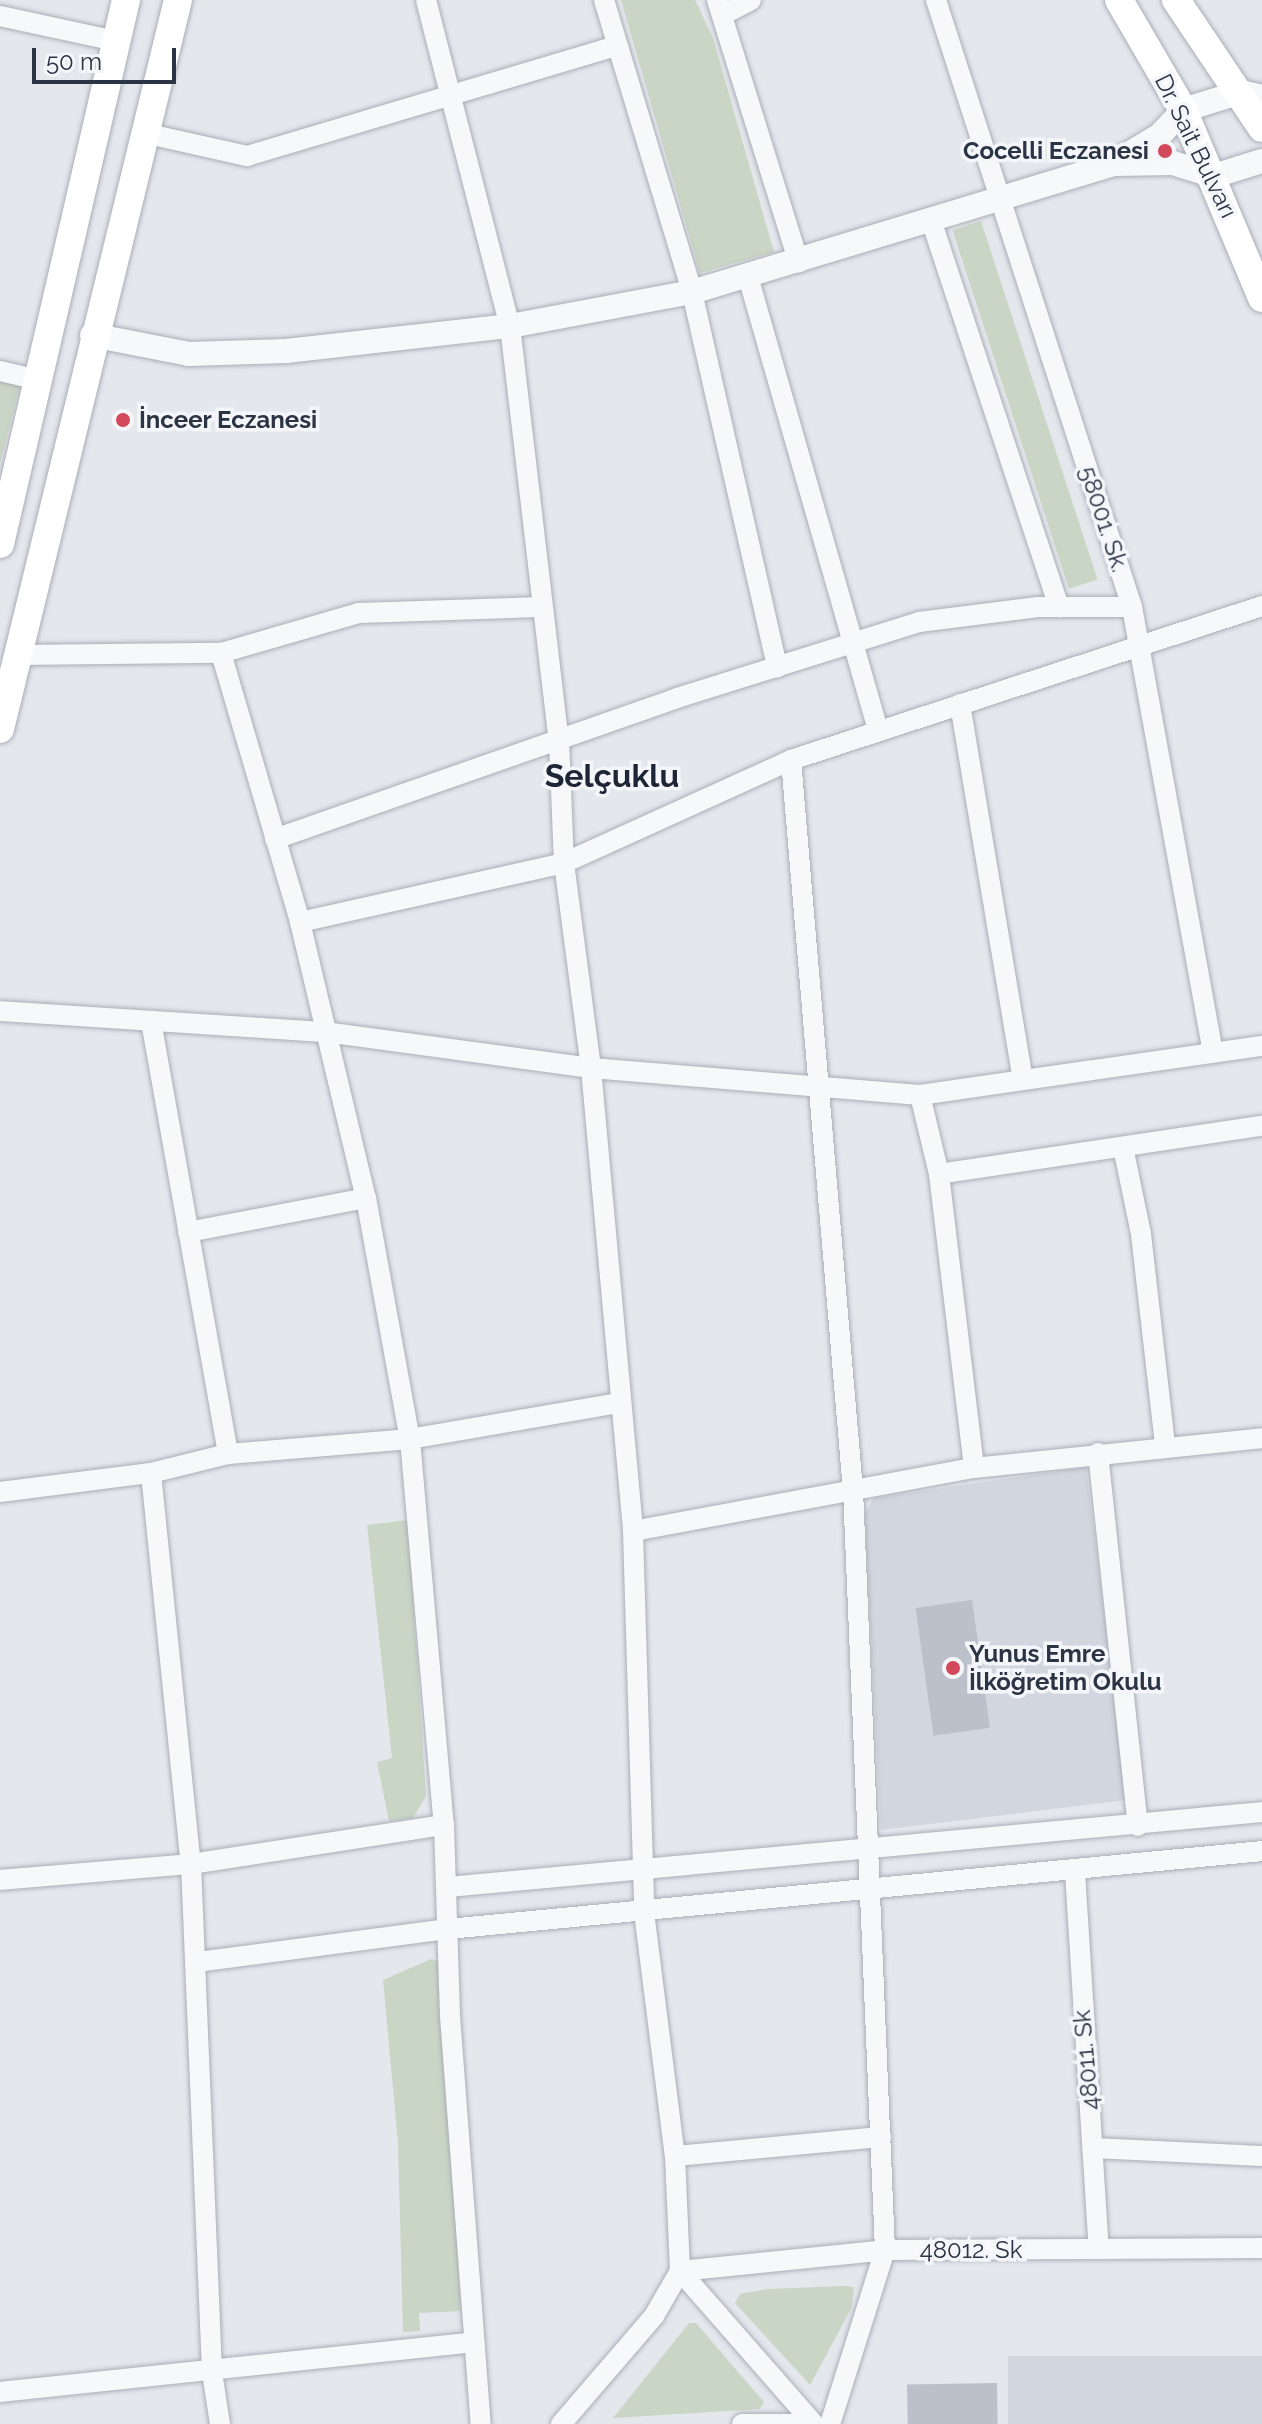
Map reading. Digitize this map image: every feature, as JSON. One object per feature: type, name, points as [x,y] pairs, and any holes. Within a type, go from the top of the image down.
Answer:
[{"type":"main road","points":[[0,542],[126,0]]},
{"type":"main road","points":[[0,729],[92,335],[178,0]]},
{"type":"main road","name":"Dr. Sait Bulvarı","points":[[1119,0],[1183,110],[1214,176],[1262,298]]},
{"type":"main road","points":[[1176,0],[1252,94],[1262,128]]},
{"type":"street","points":[[426,0],[510,326],[559,740],[564,863],[591,1068],[618,1403],[633,1531],[644,1912],[675,2156],[680,2271],[654,2316],[561,2424]]},
{"type":"street","points":[[604,0],[692,292],[777,667]]},
{"type":"street","points":[[751,0],[721,7],[799,263]]},
{"type":"street","name":"58001. Sk.","points":[[936,0],[1132,607],[1141,642],[1213,1053]]},
{"type":"street","points":[[0,16],[116,41]]},
{"type":"street","points":[[144,133],[247,156],[617,46]]},
{"type":"street","points":[[92,335],[189,354],[286,351],[510,326],[692,292],[749,280],[1000,197],[1112,164],[1160,135],[1183,110],[1252,94]]},
{"type":"street","points":[[1112,164],[1173,163],[1214,176],[1262,161]]},
{"type":"street","points":[[931,220],[1059,607]]},
{"type":"street","points":[[749,280],[878,729]]},
{"type":"street","points":[[0,371],[39,380]]},
{"type":"street","points":[[300,922],[564,863],[791,760],[1141,642],[1262,606]]},
{"type":"street","points":[[18,655],[221,653],[359,613],[542,607]]},
{"type":"street","points":[[275,839],[559,740],[919,622],[1059,607],[1132,607]]},
{"type":"street","points":[[221,653],[300,922],[366,1198],[410,1439],[444,1825],[448,1929],[481,2424]]},
{"type":"street","points":[[960,704],[1023,1080]]},
{"type":"street","points":[[791,760],[853,1490],[873,1890],[885,2250],[817,2423]]},
{"type":"street","points":[[0,1011],[325,1032],[591,1068],[819,1092],[920,1095],[1262,1046]]},
{"type":"street","points":[[151,1021],[228,1454]]},
{"type":"street","points":[[920,1095],[939,1174],[974,1468]]},
{"type":"street","points":[[939,1174],[1262,1126]]},
{"type":"street","points":[[1123,1147],[1141,1234],[1165,1445]]},
{"type":"street","points":[[188,1232],[366,1198]]},
{"type":"street","points":[[0,1492],[151,1473],[228,1454],[410,1439],[618,1403]]},
{"type":"street","points":[[633,1531],[974,1468],[1165,1445],[1262,1438]]},
{"type":"street","points":[[1098,1453],[1138,1826]]},
{"type":"street","points":[[151,1473],[191,1864],[212,2372],[220,2424]]},
{"type":"street","points":[[448,1887],[644,1871],[871,1843],[1138,1826],[1262,1812]]},
{"type":"street","points":[[0,1880],[191,1864],[444,1825]]},
{"type":"street","points":[[197,1962],[448,1929],[1075,1872],[1262,1851]]},
{"type":"street","name":"48011. Sk","points":[[1075,1872],[1099,2249]]},
{"type":"street","points":[[675,2156],[881,2137]]},
{"type":"street","points":[[1093,2148],[1262,2156]]},
{"type":"street","name":"48012. Sk","points":[[680,2271],[885,2250],[1262,2248]]},
{"type":"street","points":[[680,2271],[817,2423]]},
{"type":"street","points":[[0,2392],[474,2342]]},
{"type":"street","points":[[742,2424],[817,2423]]},
{"type":"shaded area","points":[[1086,1467],[1127,1800],[881,1830],[865,1514],[873,1498]]},
{"type":"shaded area","points":[[1008,2356],[1262,2356],[1262,2424],[1008,2424]]},
{"type":"green space","points":[[621,0],[695,0],[713,38],[774,252],[700,273]]},
{"type":"green space","points":[[981,221],[1097,580],[1069,589],[952,230]]},
{"type":"green space","points":[[0,381],[20,385],[0,464]]},
{"type":"green space","points":[[408,1520],[426,1796],[413,1818],[389,1821],[377,1762],[392,1758],[367,1525]]},
{"type":"green space","points":[[431,1959],[442,1962],[461,2311],[419,2313],[420,2331],[403,2332],[398,2143],[383,1980]]},
{"type":"green space","points":[[854,2287],[852,2307],[810,2385],[735,2303],[740,2294],[768,2289]]},
{"type":"green space","points":[[689,2323],[696,2323],[764,2402],[760,2409],[613,2418]]},
{"type":"building","name":"Yunus Emre İlköğretim Okulu","points":[[972,1600],[990,1728],[934,1736],[916,1608]]},
{"type":"building","points":[[997,2383],[998,2424],[908,2424],[907,2385]]},
{"type":"place","name":"Cocelli Eczanesi","points":[[1165,151]]},
{"type":"place","name":"İnceer Eczanesi","points":[[123,420]]},
{"type":"place","name":"Yunus Emre İlköğretim Okulu","points":[[953,1668]]},
{"type":"district","name":"Selçuklu","points":[[612,776]]}]
